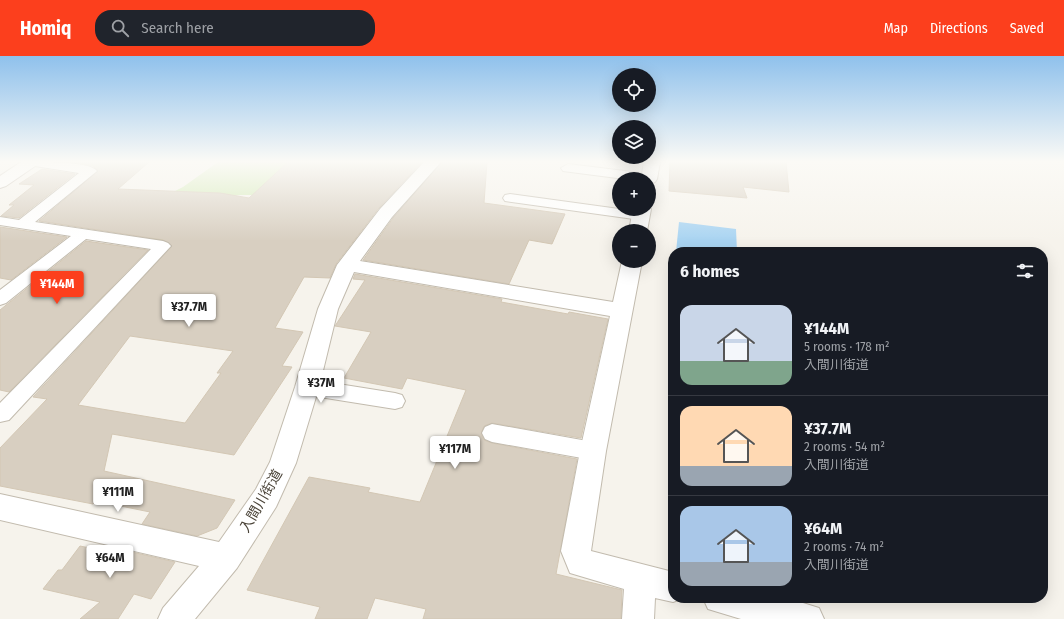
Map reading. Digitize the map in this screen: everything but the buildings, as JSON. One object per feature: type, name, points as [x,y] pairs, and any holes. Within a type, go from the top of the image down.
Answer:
[{"type":"street","name":"入間川街道","points":[[174,619],[226,558],[266,498],[283,463],[307,387],[328,309],[347,266],[386,213],[409,188]]},
{"type":"street","points":[[347,266],[622,311]]},
{"type":"street","points":[[631,268],[593,451],[576,551],[581,563],[668,586]]},
{"type":"street","points":[[0,507],[226,558]]},
{"type":"street","points":[[638,619],[640,579]]},
{"type":"street","points":[[740,603],[808,619]]},
{"type":"lane","points":[[22,224],[68,188]]},
{"type":"lane","points":[[510,198],[640,219]]},
{"type":"lane","points":[[0,221],[163,246],[2,414],[0,413]]},
{"type":"lane","points":[[0,299],[83,234]]},
{"type":"lane","points":[[307,387],[395,401]]},
{"type":"lane","points":[[492,433],[593,451]]},
{"type":"green space","points":[[180,188],[263,188],[257,195],[226,197],[165,241],[156,241],[142,234],[173,192]]},
{"type":"water","points":[[679,222],[736,229],[737,247],[676,247]]}]
